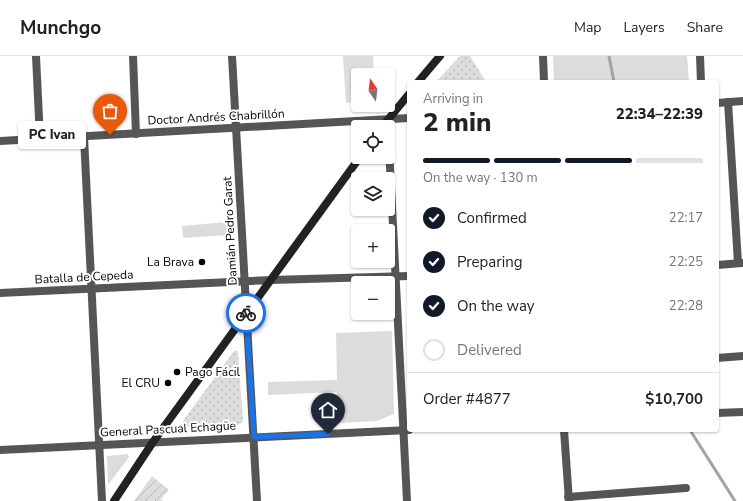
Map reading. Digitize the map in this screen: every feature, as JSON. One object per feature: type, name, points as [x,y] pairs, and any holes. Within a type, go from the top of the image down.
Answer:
[{"type":"main road","points":[[420,80],[440,56]]},
{"type":"main road","points":[[391,120],[407,97]]},
{"type":"main road","points":[[114,501],[153,442],[355,164]]},
{"type":"street","points":[[36,56],[40,139]]},
{"type":"street","points":[[133,56],[136,134]]},
{"type":"street","name":"Damián Pedro Garat","points":[[232,56],[257,501]]},
{"type":"street","points":[[543,56],[544,80]]},
{"type":"street","points":[[700,56],[701,80]]},
{"type":"street","points":[[719,103],[743,101]]},
{"type":"street","points":[[719,265],[740,263],[728,102]]},
{"type":"street","name":"Doctor Andrés Chabrillón","points":[[395,123],[407,119]]},
{"type":"street","name":"Doctor Andrés Chabrillón","points":[[0,141],[236,128],[351,126]]},
{"type":"street","points":[[84,136],[98,445],[102,501]]},
{"type":"street","points":[[390,164],[406,430],[407,501]]},
{"type":"street","name":"Batalla de Cepeda","points":[[0,293],[244,281],[407,276]]},
{"type":"street","points":[[719,358],[743,356]]},
{"type":"street","points":[[719,413],[743,412]]},
{"type":"street","name":"General Pascual Echagüe","points":[[0,450],[406,430]]},
{"type":"street","points":[[564,432],[568,499],[686,488]]},
{"type":"shaded area","points":[[343,56],[373,56],[374,68],[351,68],[351,103],[346,103]]},
{"type":"shaded area","points":[[460,56],[470,56],[485,80],[438,80]]},
{"type":"shaded area","points":[[553,56],[687,56],[689,80],[554,80]]},
{"type":"shaded area","points":[[228,222],[229,235],[183,238],[182,226]]},
{"type":"shaded area","points":[[392,331],[394,414],[377,421],[338,423],[337,392],[268,395],[268,382],[337,380],[336,333]]},
{"type":"shaded area","points":[[236,350],[238,352],[243,422],[238,425],[188,427],[183,421]]},
{"type":"shaded area","points":[[128,454],[129,457],[108,485],[107,456]]},
{"type":"shaded area","points":[[152,476],[169,490],[161,499],[164,501],[134,501]]},
{"type":"waterway","points":[[609,56],[614,80]]},
{"type":"waterway","points":[[691,432],[735,501]]},
{"type":"way so far","points":[[110,135],[236,128],[246,313]]},
{"type":"place","name":"PC Ivan","points":[[110,135]]},
{"type":"place","name":"La Brava","points":[[202,262]]},
{"type":"place","name":"Pago Fácil","points":[[177,372]]},
{"type":"place","name":"El CRU","points":[[168,383]]},
{"type":"route","points":[[246,313],[254,437],[328,434]]}]
